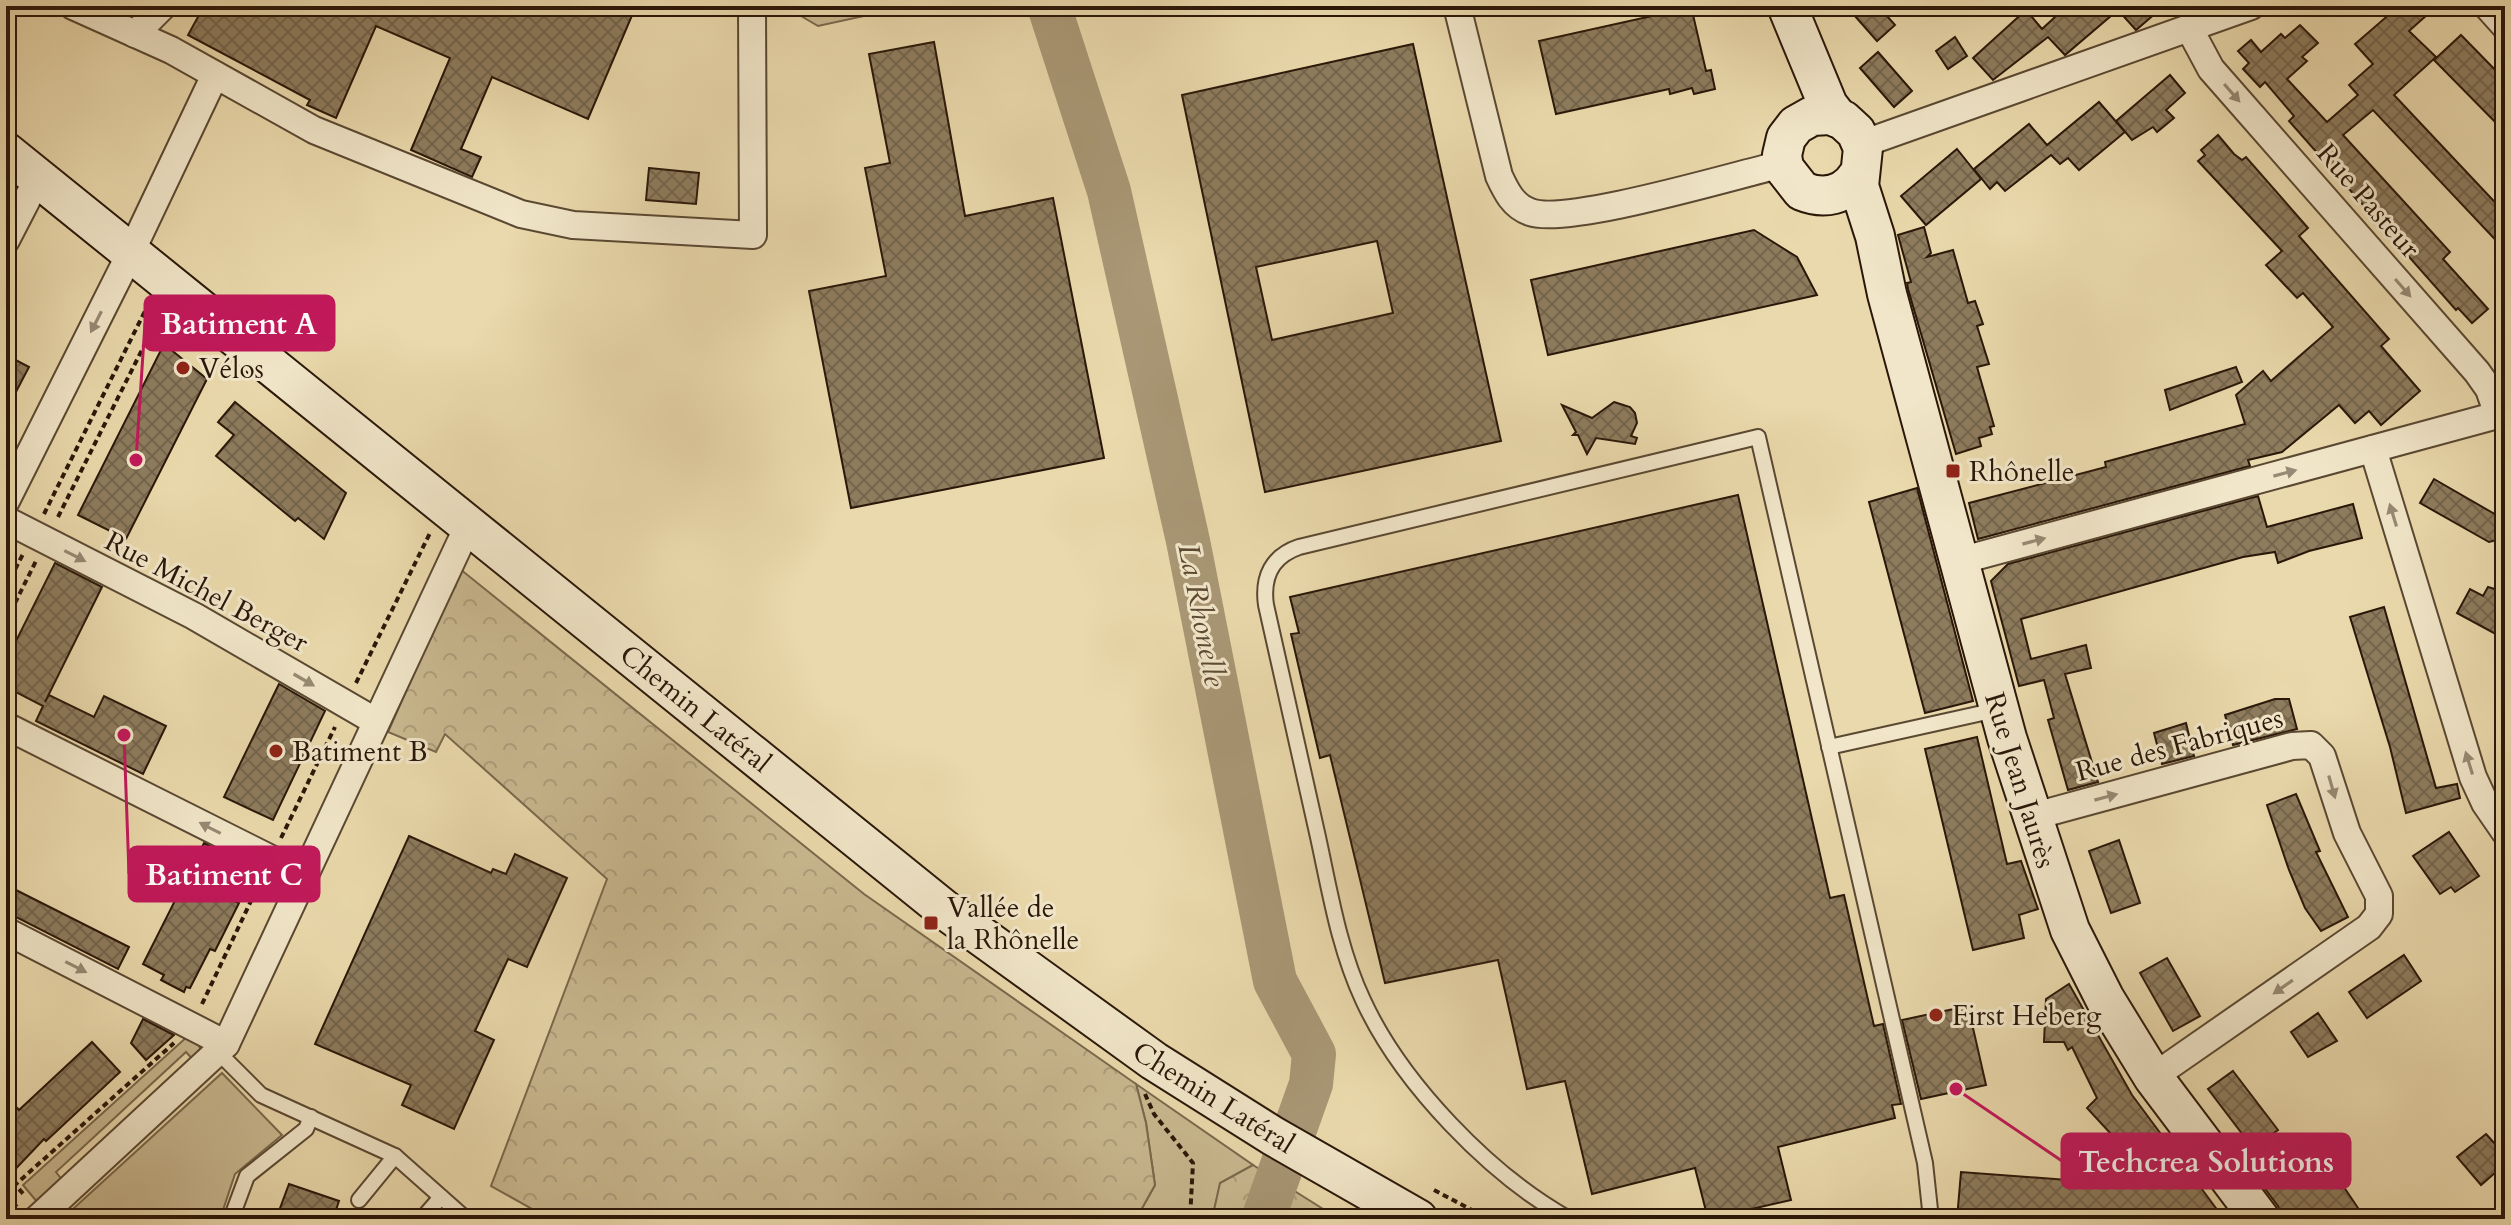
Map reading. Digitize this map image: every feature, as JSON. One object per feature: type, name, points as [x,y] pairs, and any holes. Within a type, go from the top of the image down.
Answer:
[{"type":"street","points":[[73,6],[215,75],[314,130],[521,214],[573,225],[753,235],[752,6]]},
{"type":"street","points":[[135,34],[163,6]]},
{"type":"street","points":[[1457,6],[1499,176],[1511,199],[1527,211],[1566,216],[1783,164]]},
{"type":"street","points":[[1853,146],[2251,6]]},
{"type":"street","points":[[2487,6],[2505,26]]},
{"type":"street","name":"Rue Jean Jaurès","points":[[1789,13],[1798,78],[1796,125],[1784,142],[1783,164],[1798,189],[1823,196],[1849,227],[1887,294]]},
{"type":"street","name":"Rue Jean Jaurès","points":[[1789,13],[1828,105],[1853,146],[1887,294],[1999,709],[2031,817],[2080,951],[2153,1077],[2260,1219]]},
{"type":"street","name":"Rue Pasteur","points":[[2189,28],[2211,69],[2477,372],[2502,414]]},
{"type":"street","points":[[6,501],[131,252],[215,75]]},
{"type":"street","points":[[1796,125],[1816,115],[1853,146]]},
{"type":"street","points":[[1823,196],[1843,191],[1853,146]]},
{"type":"street","name":"Chemin Latéral","points":[[6,152],[958,919],[1154,1061],[1273,1136],[1418,1219]]},
{"type":"street","points":[[6,240],[38,178]]},
{"type":"street","points":[[1959,561],[2502,414]]},
{"type":"street","points":[[2373,449],[2473,777],[2485,803],[2505,832]]},
{"type":"street","name":"Rue Michel Berger","points":[[6,520],[194,616],[375,721]]},
{"type":"street","points":[[37,1219],[222,1048],[469,524]]},
{"type":"street","points":[[6,726],[305,876]]},
{"type":"street","name":"Rue des Fabriques","points":[[2031,817],[2292,746],[2311,745],[2322,756],[2347,833],[2375,886],[2379,914],[2369,927],[2153,1077]]},
{"type":"street","points":[[6,931],[192,1026],[222,1048]]},
{"type":"lane","points":[[1569,1219],[1520,1188],[1465,1138],[1404,1065],[1363,1001],[1339,931],[1266,605],[1265,586],[1270,569],[1282,555],[1299,547],[1758,437],[1925,1163],[1931,1219]]},
{"type":"lane","points":[[1829,747],[1999,709]]},
{"type":"lane","points":[[222,1048],[261,1095],[395,1156],[466,1219]]},
{"type":"lane","points":[[231,1219],[247,1176],[306,1129],[311,1117]]},
{"type":"lane","points":[[359,1200],[395,1156]]},
{"type":"lane","points":[[422,1219],[441,1197]]},
{"type":"path","points":[[6,621],[40,538],[150,303]]},
{"type":"path","points":[[6,587],[40,538],[161,312]]},
{"type":"path","points":[[6,1193],[192,1026],[431,531]]},
{"type":"path","points":[[1144,1090],[1154,1114],[1193,1163],[1190,1219]]},
{"type":"green space","points":[[784,6],[910,6],[818,26]]},
{"type":"green space","points":[[460,569],[864,894],[1136,1084],[1146,1123],[1155,1185],[1136,1219],[550,1219],[491,1186],[607,879],[445,734],[436,752],[388,732]]},
{"type":"green space","points":[[189,1035],[198,1042],[201,1052],[195,1062],[186,1052],[56,1172],[63,1181],[38,1203],[23,1185]]},
{"type":"green space","points":[[222,1073],[282,1135],[235,1174],[220,1219],[199,1215],[197,1219],[62,1219]]},
{"type":"green space","points":[[1136,1084],[1253,1165],[1221,1183],[1212,1219],[1136,1219],[1155,1185],[1146,1123]]},
{"type":"green space","points":[[1253,1165],[1339,1219],[1212,1219],[1220,1183]]},
{"type":"building","points":[[204,6],[636,6],[588,119],[492,77],[461,149],[481,157],[472,177],[411,150],[450,58],[376,26],[336,118],[307,105],[310,100],[188,35]]},
{"type":"building","points":[[1691,6],[1706,71],[1711,70],[1715,89],[1694,94],[1692,88],[1670,94],[1669,89],[1556,114],[1539,41],[1652,16],[1651,11]]},
{"type":"building","points":[[1846,6],[1878,6],[1895,25],[1877,41]]},
{"type":"building","points":[[2067,6],[2164,6],[2136,30],[2118,10],[2065,55],[2048,37],[1993,80],[1973,58],[2026,10],[2042,29]]},
{"type":"building","points":[[2399,6],[2437,6],[2409,31],[2436,57],[2394,95],[2505,213],[2505,250],[2373,110],[2343,135],[2450,252],[2443,259],[2488,309],[2472,323],[2458,308],[2456,310],[2289,121],[2294,116],[2265,82],[2260,87],[2243,69],[2249,63],[2238,51],[2251,40],[2261,52],[2281,34],[2285,38],[2300,25],[2318,43],[2302,57],[2307,61],[2287,79],[2327,122],[2358,95],[2349,85],[2373,64],[2355,44]]},
{"type":"building","points":[[2461,35],[2505,80],[2505,132],[2434,60]]},
{"type":"building","points":[[1955,37],[1967,56],[1948,69],[1936,51]]},
{"type":"building","points":[[934,42],[965,216],[1053,198],[1104,458],[851,508],[809,291],[886,276],[865,168],[890,163],[869,54]]},
{"type":"building","points":[[1413,44],[1501,441],[1265,492],[1182,95]],"holes":[[[1377,241],[1393,313],[1272,340],[1256,267]]]},
{"type":"building","points":[[1878,52],[1912,91],[1894,107],[1860,68]]},
{"type":"building","points":[[2170,75],[2185,93],[2166,110],[2174,118],[2157,132],[2153,127],[2132,140],[2116,121]]},
{"type":"building","points":[[2099,102],[2125,132],[2079,170],[2068,158],[2060,164],[2051,155],[2005,191],[1997,182],[1990,189],[1974,169],[2029,124],[2047,145]]},
{"type":"building","points":[[2218,135],[2234,154],[2242,160],[2246,157],[2308,228],[2299,236],[2389,339],[2381,346],[2420,391],[2381,425],[2369,411],[2355,423],[2339,405],[2282,452],[2248,460],[2250,466],[1978,539],[1969,503],[2106,467],[2105,462],[2245,424],[2236,395],[2263,371],[2271,381],[2333,327],[2303,293],[2297,298],[2266,265],[2282,251],[2198,161],[2205,155],[2201,150]]},
{"type":"building","points":[[1957,149],[1981,179],[1926,225],[1901,196]]},
{"type":"building","points":[[649,168],[699,173],[696,204],[646,200]]},
{"type":"building","points":[[1924,227],[1931,253],[1927,257],[1953,250],[1968,303],[1975,301],[1983,324],[1977,326],[1989,364],[1977,367],[1994,426],[1990,427],[1992,434],[1979,438],[1981,446],[1956,454],[1908,289],[1907,283],[1911,282],[1898,235]]},
{"type":"building","points":[[1754,230],[1797,257],[1817,295],[1548,355],[1531,280]]},
{"type":"building","points":[[164,344],[207,379],[126,539],[78,515]]},
{"type":"building","points":[[6,355],[29,367],[6,411]]},
{"type":"building","points":[[2236,367],[2242,382],[2170,410],[2165,390]]},
{"type":"building","points":[[235,402],[346,493],[324,539],[298,518],[295,521],[216,456],[234,435],[218,422]]},
{"type":"building","points":[[1614,402],[1630,407],[1635,413],[1637,423],[1631,436],[1637,438],[1635,444],[1596,438],[1587,454],[1578,435],[1573,435],[1576,432],[1562,405],[1592,418]]},
{"type":"building","points":[[2434,479],[2505,520],[2505,538],[2489,542],[2420,503]]},
{"type":"building","points":[[1917,488],[1973,701],[1925,713],[1869,502]]},
{"type":"building","points":[[1738,495],[1830,898],[1844,895],[1874,1026],[1883,1024],[1901,1104],[1892,1105],[1895,1118],[1778,1147],[1791,1200],[1708,1219],[1695,1168],[1592,1194],[1565,1081],[1527,1089],[1498,960],[1385,983],[1330,755],[1320,758],[1291,634],[1299,633],[1290,597]]},
{"type":"building","points":[[2258,496],[2267,527],[2353,504],[2362,538],[2309,551],[2278,563],[2275,552],[2243,557],[2021,619],[2031,659],[2086,645],[2091,668],[2065,674],[2098,782],[2068,790],[2048,720],[2054,718],[2044,680],[2019,686],[1991,581],[2008,564]]},
{"type":"building","points":[[55,563],[102,587],[45,702],[49,695],[94,717],[104,696],[166,726],[143,774],[36,721],[43,706],[6,687],[6,661]]},
{"type":"building","points":[[2488,587],[2505,592],[2505,639],[2457,613],[2470,589],[2483,596]]},
{"type":"building","points":[[2384,607],[2436,788],[2457,784],[2460,798],[2406,813],[2390,747],[2350,617]]},
{"type":"building","name":"Batiment B","points":[[279,684],[325,711],[273,820],[224,797]]},
{"type":"building","points":[[2275,699],[2289,699],[2297,729],[2233,745],[2225,715]]},
{"type":"building","points":[[2186,723],[2194,756],[2162,764],[2154,733]]},
{"type":"building","points":[[1977,737],[2007,864],[2021,861],[2038,909],[2019,915],[2024,938],[1973,950],[1925,749]]},
{"type":"building","points":[[2296,794],[2320,851],[2316,852],[2348,917],[2321,931],[2305,908],[2267,805]]},
{"type":"building","points":[[2449,832],[2479,876],[2455,892],[2451,887],[2440,894],[2413,856]]},
{"type":"building","points":[[409,836],[491,873],[493,869],[506,874],[515,854],[567,878],[527,967],[508,959],[475,1031],[494,1040],[454,1129],[402,1105],[411,1085],[315,1044]]},
{"type":"building","points":[[2119,840],[2140,903],[2111,913],[2089,851]]},
{"type":"building","points":[[204,843],[251,867],[234,901],[239,903],[215,951],[210,949],[190,988],[186,987],[184,992],[161,980],[164,975],[143,964]]},
{"type":"building","points":[[6,885],[129,947],[118,969],[6,912]]},
{"type":"building","points":[[2404,955],[2421,981],[2367,1018],[2349,992]]},
{"type":"building","points":[[2167,958],[2200,1016],[2173,1031],[2140,973]]},
{"type":"building","points":[[2069,984],[2132,1095],[2224,1219],[1957,1219],[1961,1172],[2160,1187],[2087,1108],[2097,1098],[2072,1047],[2068,1050],[2064,1042],[2044,1042],[2046,999]]},
{"type":"building","points":[[1968,1006],[1986,1085],[1921,1099],[1902,1020]]},
{"type":"building","points":[[2318,1013],[2337,1041],[2308,1057],[2291,1032]]},
{"type":"building","points":[[143,1019],[174,1035],[146,1060],[131,1043]]},
{"type":"building","points":[[92,1042],[120,1072],[46,1141],[44,1139],[6,1179],[6,1096],[19,1110]]},
{"type":"building","points":[[2233,1071],[2278,1130],[2253,1148],[2208,1089]]},
{"type":"building","points":[[2486,1134],[2505,1155],[2505,1164],[2481,1185],[2457,1157]]},
{"type":"building","points":[[2323,1156],[2360,1211],[2349,1219],[2282,1219],[2278,1206],[2253,1173],[2267,1163],[2283,1184]]},
{"type":"building","points":[[289,1184],[339,1201],[333,1219],[276,1219]]},
{"type":"waterway","name":"La Rhonelle","points":[[1049,6],[1109,191],[1188,541],[1275,981],[1314,1054],[1311,1084],[1263,1219]]},
{"type":"place","name":"Vélos","points":[[183,368]]},
{"type":"place","name":"Batiment A","points":[[136,460]]},
{"type":"place","name":"Rhônelle","points":[[1953,471]]},
{"type":"place","name":"Batiment C","points":[[124,735]]},
{"type":"place","name":"Batiment B","points":[[276,751]]},
{"type":"place","name":"Vallée de la Rhônelle","points":[[931,923]]},
{"type":"place","name":"First Heberg","points":[[1936,1015]]},
{"type":"place","name":"Techcrea Solutions","points":[[1956,1089]]}]
